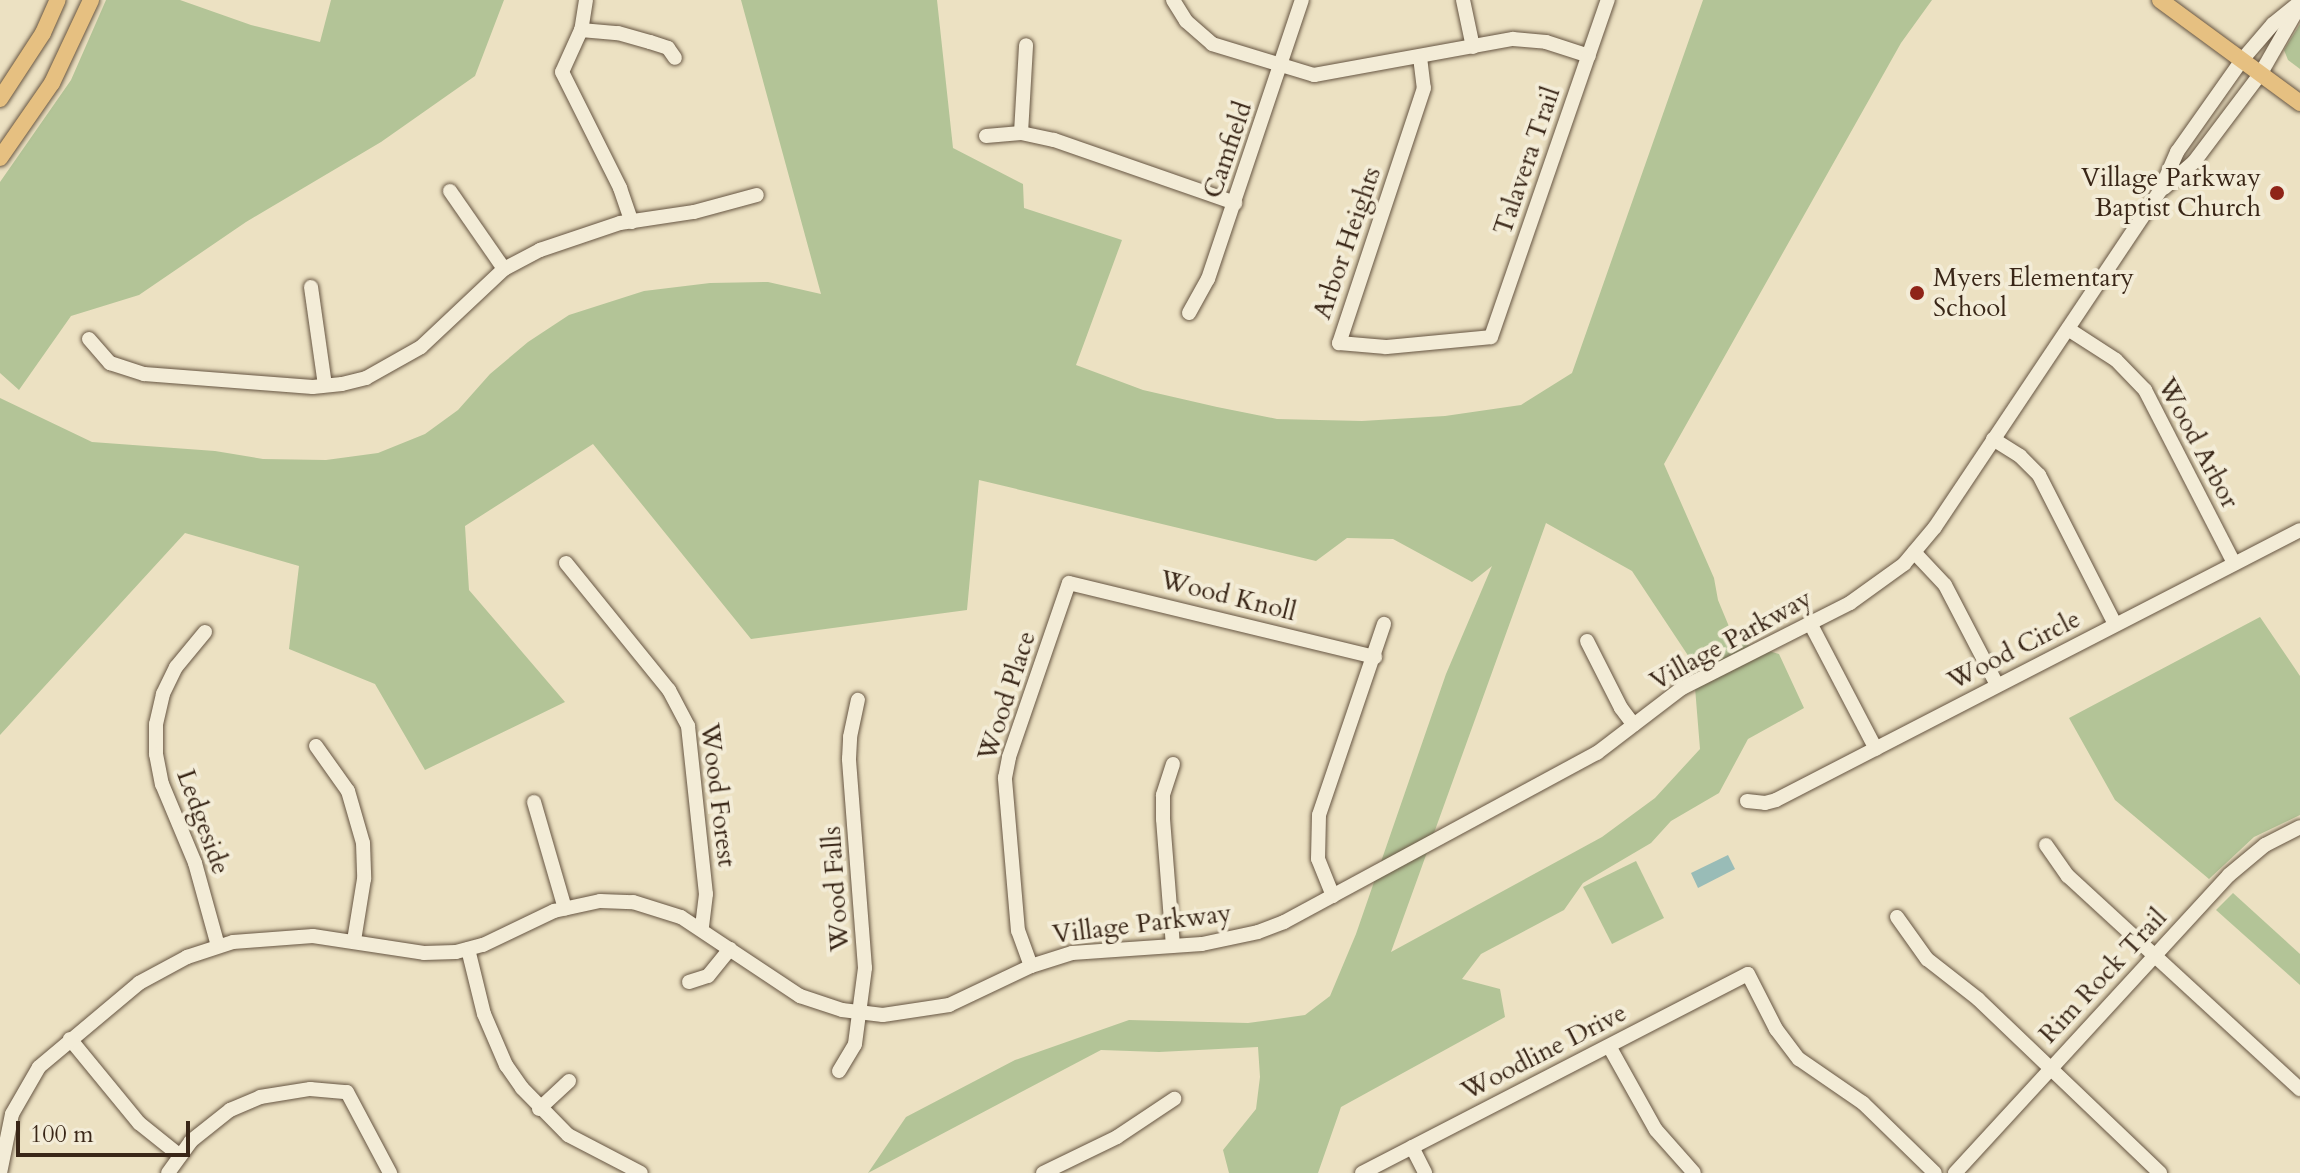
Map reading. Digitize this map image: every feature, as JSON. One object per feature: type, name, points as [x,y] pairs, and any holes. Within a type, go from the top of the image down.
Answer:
[{"type":"main road","points":[[0,99],[43,33],[58,0]]},
{"type":"main road","points":[[0,158],[52,83],[91,0]]},
{"type":"main road","points":[[2160,0],[2300,103]]},
{"type":"street","points":[[586,0],[581,30],[562,72],[609,165],[632,222]]},
{"type":"street","points":[[1173,0],[1186,21],[1212,44],[1282,68],[1314,75],[1527,39],[1589,56]]},
{"type":"street","name":"Camfield","points":[[1189,313],[1208,279],[1282,68],[1302,0]]},
{"type":"street","points":[[1463,0],[1473,47]]},
{"type":"street","name":"Talavera Trail","points":[[1491,337],[1608,0]]},
{"type":"street","name":"Village Parkway","points":[[0,1173],[6,1112],[31,1078],[70,1039],[139,983],[187,957],[218,946],[283,936],[354,941],[424,953],[468,949],[565,909],[600,901],[633,902],[666,910],[702,929],[800,996],[860,1013],[905,1014],[949,1005],[1031,966],[1100,948],[1202,944],[1258,932],[1333,896],[1578,764],[1682,688],[1866,594],[1914,552],[2160,191],[2177,152],[2242,60],[2273,24],[2300,4]]},
{"type":"street","name":"Village Parkway","points":[[2160,191],[2194,162],[2261,73],[2300,4]]},
{"type":"street","points":[[581,30],[618,33],[650,42],[668,48],[675,58]]},
{"type":"street","points":[[1021,133],[1026,45]]},
{"type":"street","name":"Arbor Heights","points":[[1420,57],[1424,88],[1339,343],[1386,347],[1491,337]]},
{"type":"street","points":[[986,136],[1021,133],[1054,140],[1235,203]]},
{"type":"street","points":[[450,191],[504,269]]},
{"type":"street","points":[[89,339],[110,363],[144,374],[247,383],[325,385],[366,378],[421,347],[504,269],[540,250],[632,222],[694,212],[757,195]]},
{"type":"street","points":[[311,287],[325,385]]},
{"type":"street","name":"Wood Arbor","points":[[2068,329],[2116,360],[2145,390],[2234,563]]},
{"type":"street","points":[[1993,439],[2020,456],[2039,475],[2115,624]]},
{"type":"street","name":"Wood Circle","points":[[1747,801],[1765,803],[1776,800],[2300,530]]},
{"type":"street","points":[[1914,552],[1945,585],[1997,685]]},
{"type":"street","name":"Wood Forest","points":[[566,563],[669,690],[688,726],[706,894],[702,929]]},
{"type":"street","name":"Wood Knoll","points":[[1069,583],[1375,657]]},
{"type":"street","name":"Wood Place","points":[[1031,966],[1018,931],[1005,778],[1009,757],[1069,583]]},
{"type":"street","points":[[1810,623],[1876,749]]},
{"type":"street","points":[[1333,896],[1318,859],[1319,815],[1384,624]]},
{"type":"street","name":"Ledgeside","points":[[205,632],[184,654],[169,680],[159,709],[156,754],[167,799],[195,863],[218,946]]},
{"type":"street","points":[[1587,641],[1621,708],[1634,725]]},
{"type":"street","name":"Wood Falls","points":[[839,1071],[855,1044],[865,954],[849,759],[858,700]]},
{"type":"street","points":[[316,746],[348,791],[362,834],[364,879],[354,941]]},
{"type":"street","points":[[1173,764],[1163,795],[1163,819],[1173,946]]},
{"type":"street","points":[[534,802],[565,909]]},
{"type":"street","name":"Rim Rock Trail","points":[[1955,1173],[2242,863],[2265,845],[2300,827]]},
{"type":"street","points":[[2046,845],[2068,876],[2300,1089]]},
{"type":"street","points":[[1897,917],[1918,950],[1978,999],[2160,1173]]},
{"type":"street","points":[[468,949],[494,1040],[522,1088],[539,1109],[568,1135],[634,1172]]},
{"type":"street","points":[[689,982],[708,976],[730,949]]},
{"type":"street","name":"Woodline Drive","points":[[1362,1173],[1748,974],[1776,1029],[1799,1059],[1863,1103],[1935,1173]]},
{"type":"street","points":[[70,1039],[139,1123],[179,1155]]},
{"type":"street","points":[[1609,1046],[1656,1130],[1691,1172]]},
{"type":"street","points":[[539,1109],[569,1081]]},
{"type":"street","points":[[168,1173],[179,1155],[216,1119],[253,1100],[293,1090],[347,1092],[390,1173]]},
{"type":"street","points":[[1043,1173],[1117,1137],[1174,1099]]},
{"type":"street","points":[[1412,1147],[1425,1173]]},
{"type":"green space","points":[[106,0],[180,0],[251,25],[320,42],[331,0],[504,0],[475,76],[381,142],[246,222],[139,295],[71,316],[19,390],[0,373],[0,182],[71,80]]},
{"type":"green space","points":[[741,0],[937,0],[953,148],[1023,184],[1024,208],[1122,240],[1076,365],[1143,390],[1277,419],[1362,421],[1445,416],[1521,405],[1572,373],[1703,0],[1932,0],[1901,43],[1664,464],[1714,578],[1718,600],[1735,641],[1779,654],[1804,708],[1748,739],[1719,793],[1671,821],[1651,843],[1583,883],[1564,910],[1481,954],[1462,979],[1500,989],[1505,1017],[1341,1107],[1318,1173],[1229,1173],[1223,1150],[1256,1109],[1260,1077],[1258,1047],[1159,1052],[1101,1050],[868,1173],[906,1117],[1015,1060],[1129,1020],[1248,1023],[1305,1015],[1330,996],[1356,934],[1446,674],[1492,566],[1472,582],[1393,539],[1347,538],[1316,561],[979,480],[967,610],[751,639],[593,444],[465,526],[469,590],[565,702],[425,770],[375,684],[289,649],[299,566],[185,533],[0,735],[0,398],[92,442],[215,451],[263,459],[326,460],[378,453],[425,434],[458,410],[490,374],[528,342],[569,315],[644,291],[710,283],[768,282],[821,294]],"holes":[[[1546,523],[1632,571],[1693,663],[1700,749],[1655,798],[1602,837],[1391,952]]]},
{"type":"green space","points":[[2300,24],[2300,69],[2288,60],[2284,50]]},
{"type":"green space","points":[[2260,617],[2300,676],[2300,815],[2254,837],[2209,879],[2115,800],[2069,718]]},
{"type":"green space","points":[[1636,861],[1664,918],[1612,944],[1583,887]]},
{"type":"green space","points":[[2233,893],[2300,954],[2300,985],[2216,910]]},
{"type":"water","points":[[1728,855],[1735,869],[1698,888],[1691,873]]},
{"type":"place","name":"Village Parkway Baptist Church","points":[[2277,193]]},
{"type":"place","name":"Myers Elementary School","points":[[1917,293]]}]
